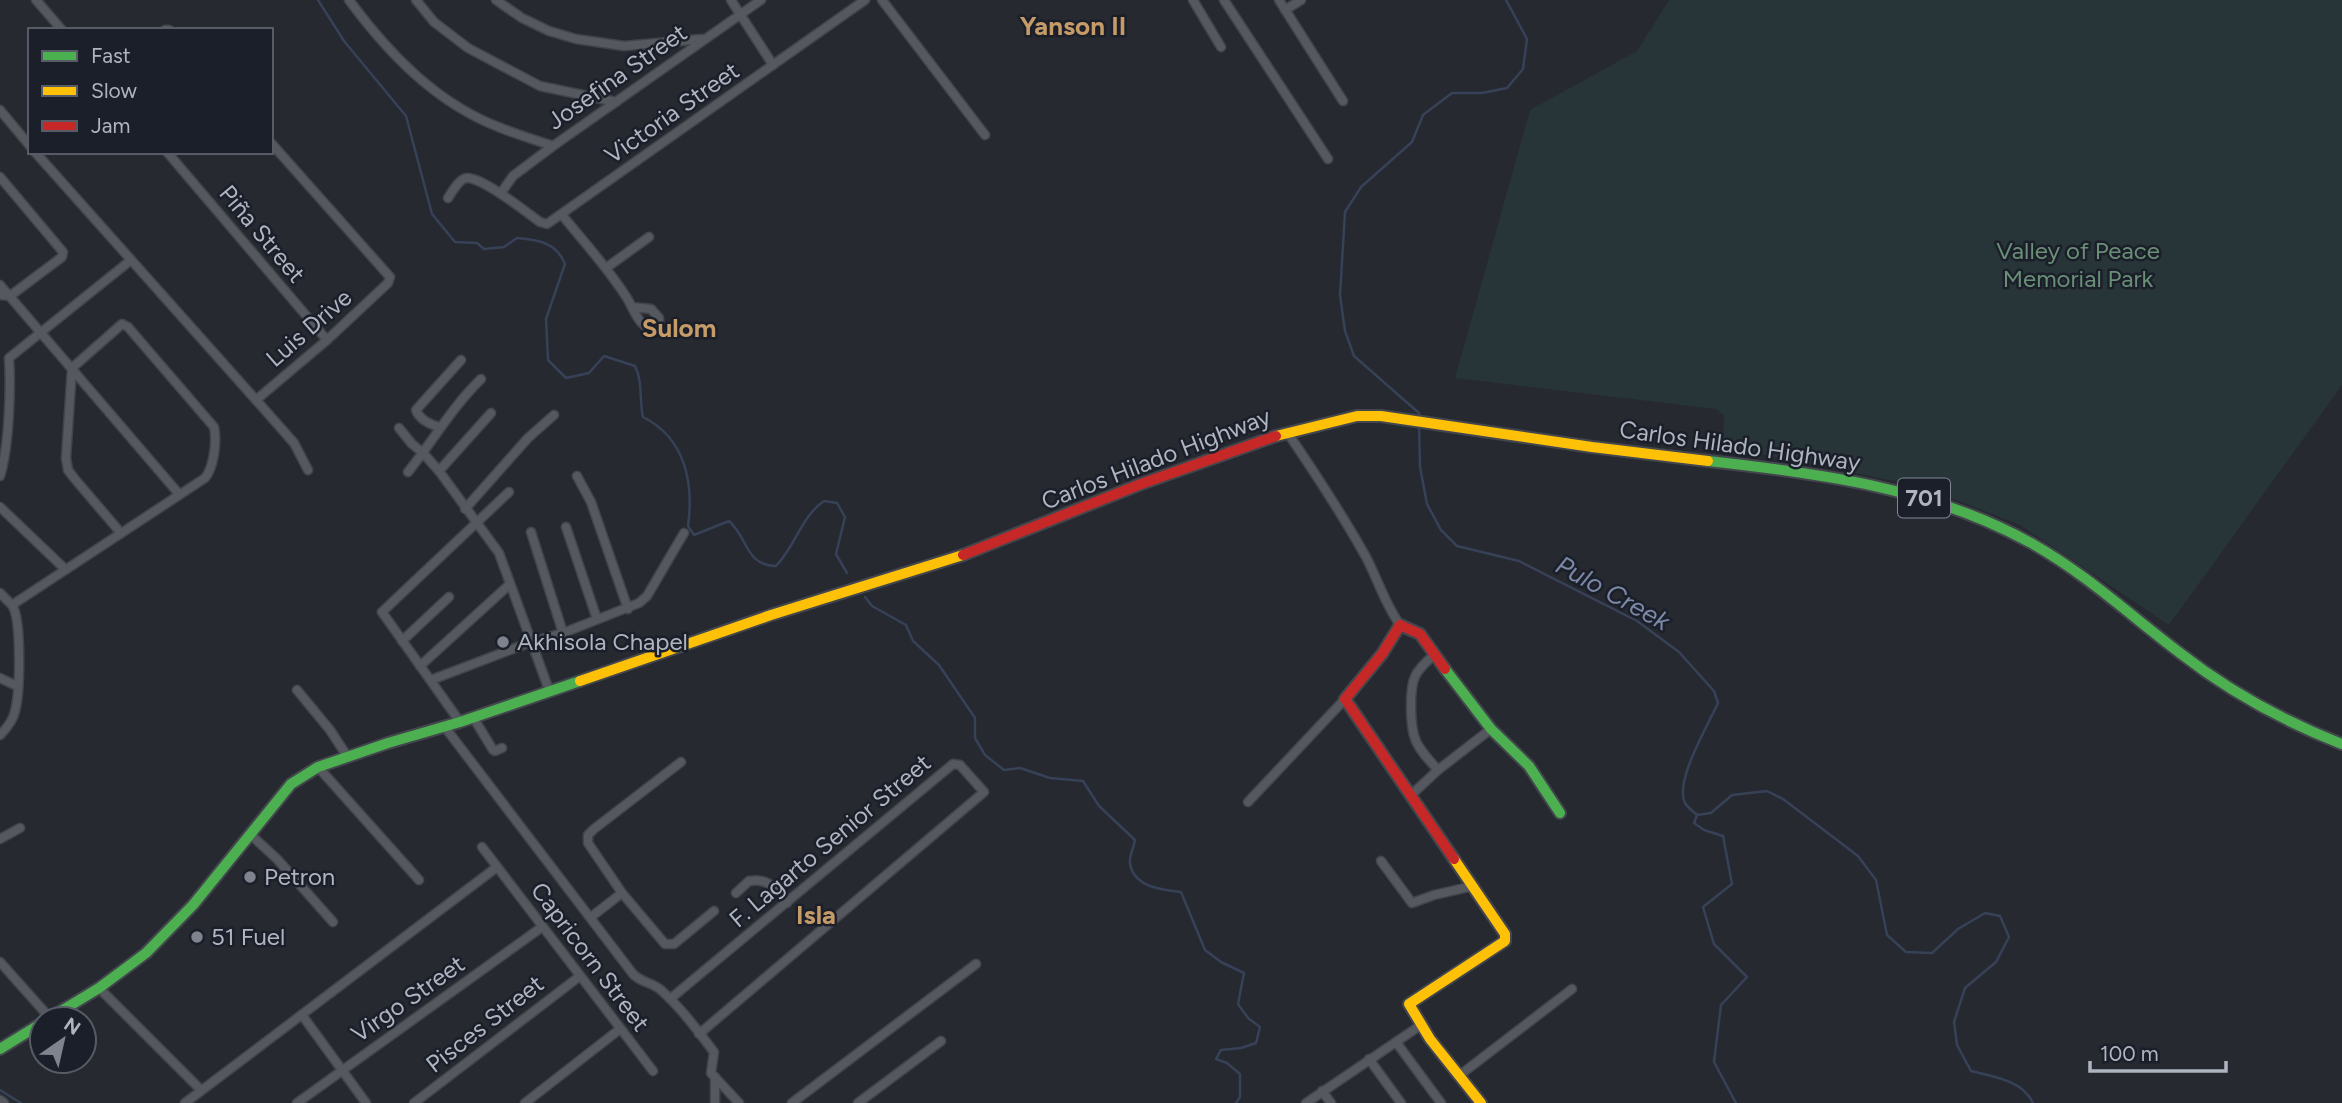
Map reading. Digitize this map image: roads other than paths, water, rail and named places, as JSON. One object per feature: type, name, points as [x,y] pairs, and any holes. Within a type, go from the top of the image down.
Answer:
[{"type":"main road","name":"Carlos Hilado Highway","points":[[71,1005],[146,953],[168,932],[291,784],[318,767],[460,722],[793,608],[962,555],[1142,484],[1287,432],[1357,416],[1406,419],[1527,439],[1827,477],[1895,490],[1953,508],[2005,529],[2065,564],[2206,673],[2246,699],[2282,720],[2342,744]]},
{"type":"main road","points":[[1481,1103],[1420,1025],[1409,1004],[1505,942],[1505,934],[1345,699],[1382,654],[1400,625],[1420,634],[1491,729],[1529,766],[1560,813]]},
{"type":"main road","name":"Carlos Hilado Highway","points":[[0,1049],[28,1032]]},
{"type":"street","points":[[36,0],[60,28]]},
{"type":"street","points":[[349,0],[395,57],[437,93],[499,128],[553,146]]},
{"type":"street","points":[[416,0],[435,22],[468,48],[540,86],[616,102]]},
{"type":"street","points":[[496,0],[522,18],[549,31],[576,39],[624,47],[705,39]]},
{"type":"street","points":[[731,0],[774,65]]},
{"type":"street","name":"Josefina Street","points":[[501,193],[513,176],[553,146],[761,0]]},
{"type":"street","name":"Victoria Street","points":[[562,215],[865,0]]},
{"type":"street","points":[[882,0],[985,135]]},
{"type":"street","points":[[1193,0],[1221,47]]},
{"type":"street","points":[[1224,0],[1328,159]]},
{"type":"street","points":[[1279,0],[1343,101]]},
{"type":"street","points":[[1285,10],[1301,0]]},
{"type":"street","points":[[0,110],[28,143]]},
{"type":"street","name":"Luis Drive","points":[[37,154],[256,400],[327,340],[388,283],[390,277],[273,145]]},
{"type":"street","name":"Piña Street","points":[[169,154],[327,340]]},
{"type":"street","points":[[0,177],[63,252],[62,257],[5,295]]},
{"type":"street","points":[[448,198],[466,178],[501,193],[540,222],[547,224],[562,215],[606,268],[632,307]]},
{"type":"street","points":[[606,268],[649,237]]},
{"type":"street","points":[[0,476],[11,380],[5,358],[42,333],[131,260]]},
{"type":"street","points":[[0,285],[5,295],[42,333],[179,494]]},
{"type":"street","points":[[12,605],[207,475],[215,435],[214,427],[125,324],[120,325],[72,368],[66,464],[74,478],[120,532]]},
{"type":"street","points":[[439,427],[427,423],[416,411],[461,360]]},
{"type":"street","points":[[408,472],[439,427],[481,379]]},
{"type":"street","points":[[256,400],[295,443],[308,470]]},
{"type":"street","points":[[439,471],[491,413]]},
{"type":"street","points":[[465,509],[522,445],[554,415]]},
{"type":"street","points":[[399,428],[439,471],[497,550],[550,690]]},
{"type":"street","points":[[1287,432],[1339,508],[1377,578],[1388,608],[1400,625]]},
{"type":"street","points":[[576,476],[591,502],[628,608]]},
{"type":"street","points":[[460,722],[382,610],[509,492]]},
{"type":"street","points":[[0,507],[65,569]]},
{"type":"street","points":[[566,527],[597,620]]},
{"type":"street","points":[[531,531],[563,633]]},
{"type":"street","points":[[431,680],[628,608],[647,596],[684,533]]},
{"type":"street","points":[[420,666],[510,584]]},
{"type":"street","points":[[0,593],[12,605],[18,618],[19,642],[16,709],[0,734]]},
{"type":"street","points":[[402,641],[449,597]]},
{"type":"street","points":[[1435,654],[1419,668],[1411,684],[1411,731],[1422,753],[1438,770]]},
{"type":"street","points":[[0,678],[17,685]]},
{"type":"street","points":[[297,690],[330,730],[347,756]]},
{"type":"street","points":[[1248,802],[1345,699]]},
{"type":"street","points":[[473,717],[493,750],[502,748]]},
{"type":"street","points":[[444,726],[637,979],[655,985],[670,999],[714,1052],[711,1073],[738,1103]]},
{"type":"street","points":[[1410,796],[1438,770],[1491,729]]},
{"type":"street","points":[[681,762],[588,835],[588,843],[622,893],[663,943],[674,944],[714,911]]},
{"type":"street","name":"F. Lagarto Senior Street","points":[[670,999],[953,764],[960,765],[984,792],[699,1034]]},
{"type":"street","points":[[318,767],[419,880]]},
{"type":"street","points":[[0,839],[20,828]]},
{"type":"street","points":[[250,834],[293,876],[333,922]]},
{"type":"street","name":"Capricorn Street","points":[[482,847],[653,1071]]},
{"type":"street","points":[[1381,861],[1412,903],[1473,886]]},
{"type":"street","points":[[185,1103],[497,867]]},
{"type":"street","points":[[737,893],[749,881],[766,881],[772,884],[787,902]]},
{"type":"street","points":[[591,917],[622,893]]},
{"type":"street","name":"Virgo Street","points":[[297,1103],[542,927]]},
{"type":"street","points":[[0,962],[35,1005]]},
{"type":"street","points":[[792,1103],[976,964]]},
{"type":"street","name":"Pisces Street","points":[[414,1103],[580,976]]},
{"type":"street","points":[[99,988],[201,1090]]},
{"type":"street","points":[[1460,1075],[1572,989]]},
{"type":"street","points":[[302,1015],[366,1103]]},
{"type":"street","points":[[1306,1103],[1420,1025]]},
{"type":"street","points":[[525,1103],[620,1029]]},
{"type":"street","points":[[858,1103],[941,1041]]},
{"type":"street","points":[[1396,1042],[1441,1103]]},
{"type":"street","points":[[1369,1059],[1401,1103]]},
{"type":"street","points":[[715,1077],[715,1103]]},
{"type":"street","points":[[1322,1091],[1331,1103]]},
{"type":"waterway","points":[[318,0],[344,41],[406,116],[432,214],[455,242],[477,243],[484,249],[504,247],[517,238],[539,241],[557,251],[565,264],[546,319],[548,360],[566,378],[589,373],[604,356],[635,366],[643,417],[669,437],[684,463],[689,493],[688,526],[694,535],[729,521],[758,561],[776,566],[816,508],[824,501],[837,503],[845,517],[836,554],[847,573]]},
{"type":"waterway","name":"Pulo Creek","points":[[1419,418],[1419,413],[1354,356],[1345,331],[1340,295],[1345,212],[1361,187],[1412,142],[1423,115],[1452,93],[1482,93],[1507,88],[1523,69],[1527,39],[1506,0]]},
{"type":"waterway","name":"Pulo Creek","points":[[1419,424],[1420,467],[1427,504],[1441,530],[1457,546],[1519,561],[1637,621],[1679,652],[1714,691],[1718,703],[1694,753],[1684,782],[1685,803],[1697,815],[1711,813],[1732,795],[1767,791],[1783,799],[1858,856],[1876,880],[1887,935],[1906,952],[1932,953],[1958,929],[1985,913],[2000,916],[2009,937],[1996,962],[1965,988],[1954,1022],[1957,1045],[1971,1071],[2015,1084],[2033,1103]]},
{"type":"waterway","points":[[865,597],[872,606],[906,625],[913,641],[939,665],[975,718],[975,738],[985,755],[1004,770],[1020,768],[1050,778],[1083,781],[1099,806],[1135,840],[1130,863],[1137,877],[1150,886],[1181,892],[1205,950],[1221,962],[1244,973],[1238,1004],[1248,1018],[1260,1027],[1256,1043],[1221,1050],[1216,1059],[1227,1063],[1240,1074],[1240,1097],[1236,1103]]},
{"type":"waterway","points":[[1697,815],[1694,823],[1704,830],[1723,836],[1732,884],[1703,907],[1714,944],[1747,977],[1721,1005],[1714,1062],[1736,1103]]},
{"type":"waterway","points":[[0,1090],[21,1103]]},
{"type":"place","name":"Akhisola Chapel","points":[[503,642]]},
{"type":"place","name":"Petron","points":[[250,877]]},
{"type":"place","name":"51 Fuel","points":[[197,937]]},
{"type":"district","name":"Yanson II","points":[[1073,26]]},
{"type":"district","name":"Sulom","points":[[679,328]]},
{"type":"district","name":"Isla","points":[[816,915]]},
{"type":"park label","name":"Valley of Peace Memorial Park","points":[[2078,265]]}]
